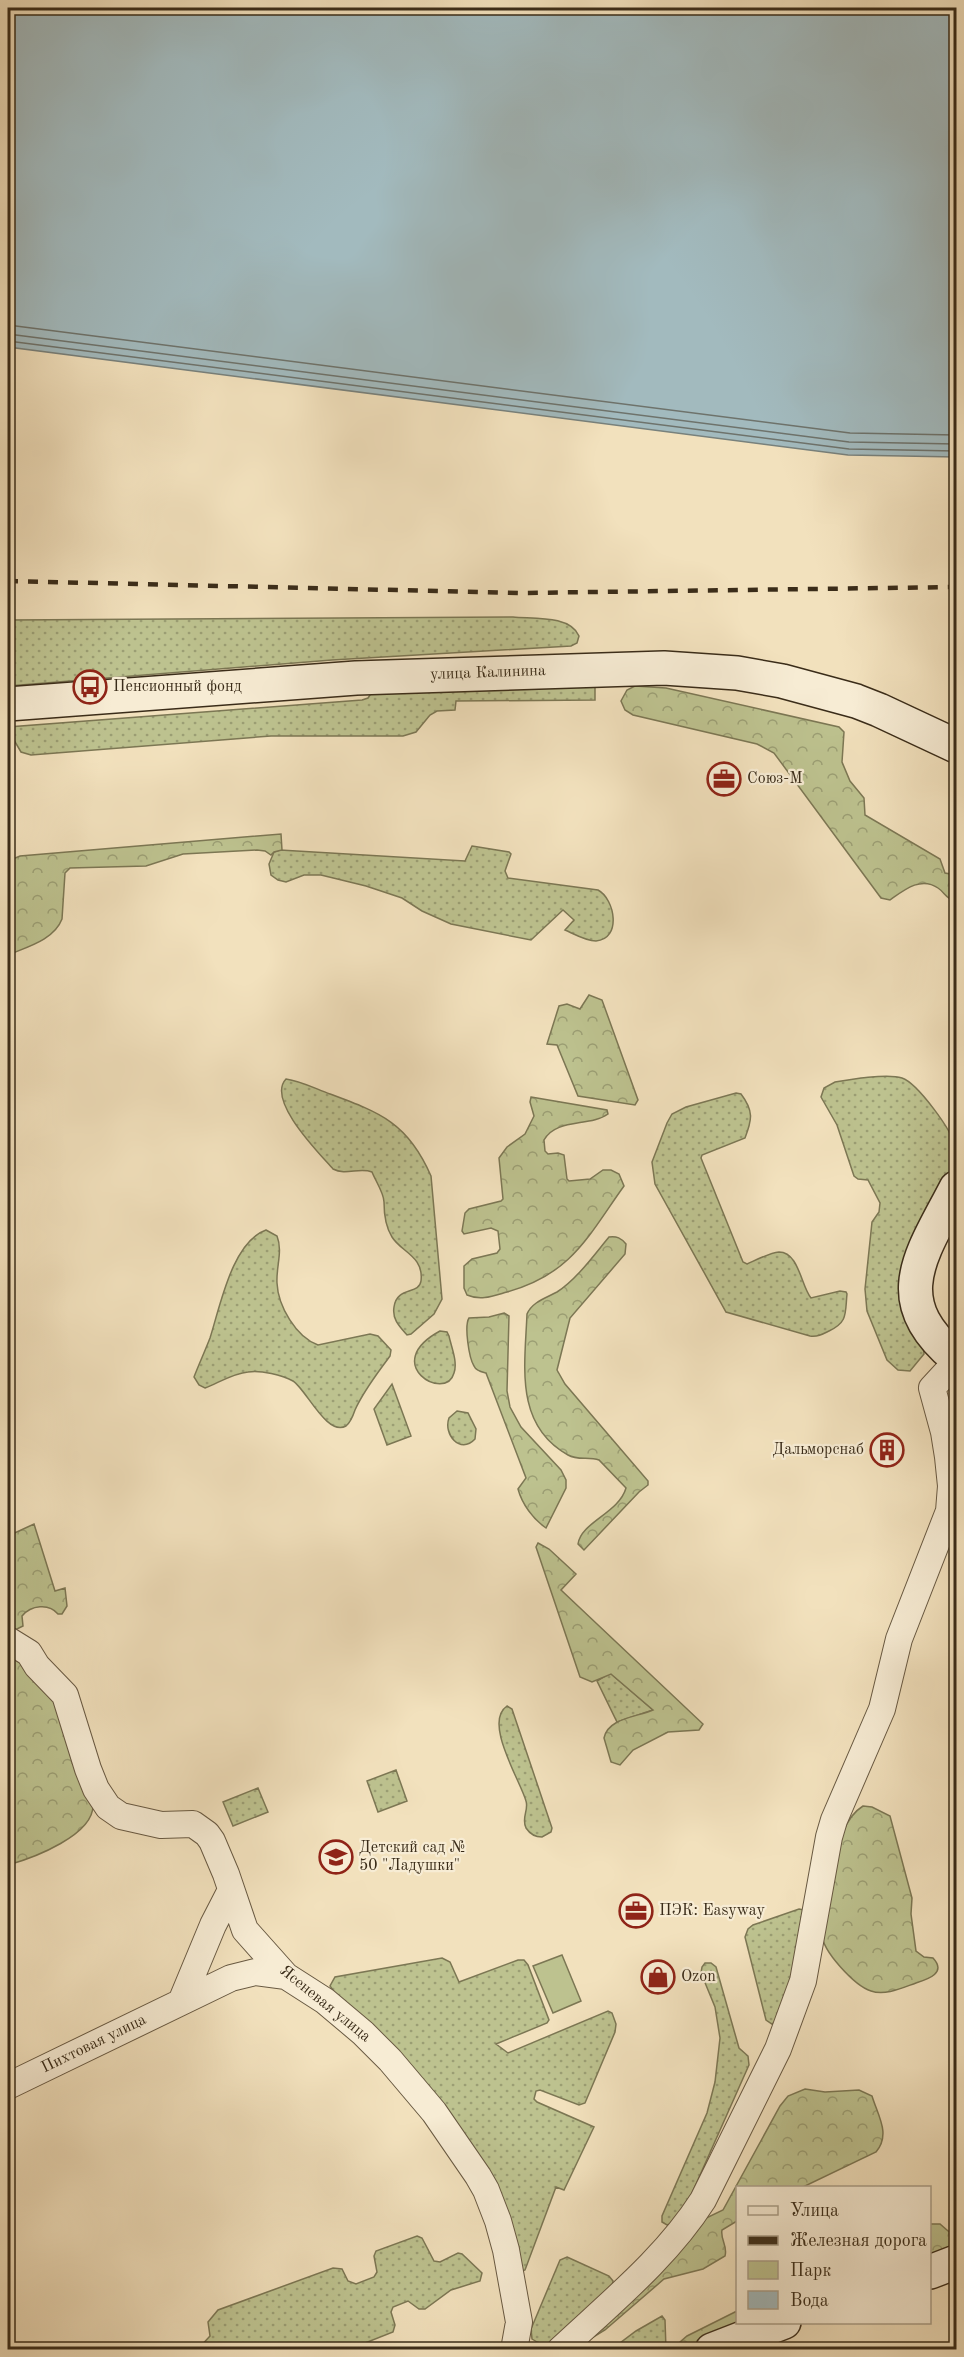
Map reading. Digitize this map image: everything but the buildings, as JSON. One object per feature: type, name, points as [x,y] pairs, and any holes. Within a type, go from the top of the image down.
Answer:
[{"type":"main road","name":"улица Калинина","points":[[8,704],[356,678],[664,668],[737,673],[782,681],[879,710],[957,746]]},
{"type":"main road","points":[[957,1188],[919,1265],[915,1286],[916,1303],[928,1331],[957,1360]]},
{"type":"main road","points":[[931,2272],[957,2262]]},
{"type":"main road","points":[[712,2349],[779,2324]]},
{"type":"street","points":[[560,2349],[646,2270],[690,2221],[703,2200],[778,2049],[803,1981],[834,1820],[882,1709],[899,1640],[910,1607],[949,1511],[951,1486],[948,1457],[932,1388],[957,1360]]},
{"type":"street","name":"Ясеневая улица","points":[[8,1640],[29,1653],[37,1666],[65,1695],[88,1769],[96,1789],[108,1808],[121,1816],[161,1825],[193,1824],[201,1829],[212,1841],[245,1930],[286,1976],[325,2001],[363,2033],[390,2060],[434,2112],[478,2176],[498,2221],[506,2250],[519,2322],[514,2349]]},
{"type":"street","points":[[182,2002],[213,1925],[231,1890]]},
{"type":"street","name":"Пихтовая улица","points":[[8,2086],[231,1977],[255,1971],[286,1976]]},
{"type":"green space","points":[[513,617],[550,619],[568,624],[579,636],[577,643],[571,646],[332,660],[8,686],[8,620]]},
{"type":"green space","points":[[595,681],[595,700],[456,701],[455,710],[437,711],[430,715],[416,732],[403,736],[271,736],[31,755],[21,752],[14,740],[8,737],[8,727],[362,700],[368,698],[374,689]]},
{"type":"green space","points":[[635,686],[666,688],[839,727],[844,732],[842,762],[850,781],[864,798],[865,815],[940,859],[945,873],[956,875],[956,897],[953,900],[938,888],[925,883],[913,886],[890,900],[881,898],[774,753],[757,744],[633,715],[625,710],[621,701],[627,690]]},
{"type":"green space","points":[[281,834],[282,850],[271,855],[257,850],[183,854],[146,866],[70,868],[65,873],[62,919],[58,926],[46,938],[8,955],[8,861],[20,856]]},
{"type":"green space","points":[[472,846],[509,852],[511,854],[505,871],[508,878],[598,890],[609,901],[612,910],[613,926],[610,933],[604,939],[592,941],[565,930],[574,920],[563,910],[531,940],[451,924],[422,911],[402,898],[366,886],[321,875],[304,875],[286,882],[278,880],[271,875],[269,864],[274,852],[280,850],[465,861]]},
{"type":"green space","points":[[589,995],[602,1000],[638,1100],[635,1105],[578,1096],[557,1045],[547,1044],[559,1006],[567,1004],[580,1009]]},
{"type":"green space","points":[[892,1076],[909,1082],[941,1119],[955,1147],[923,1343],[924,1354],[910,1371],[898,1370],[887,1360],[867,1311],[865,1289],[872,1222],[879,1212],[880,1203],[868,1180],[854,1176],[837,1125],[821,1097],[824,1088],[835,1082]]},
{"type":"green space","points":[[286,1079],[303,1083],[364,1107],[391,1122],[413,1144],[431,1176],[442,1299],[434,1314],[411,1334],[407,1335],[397,1322],[394,1307],[399,1296],[419,1285],[421,1273],[419,1266],[390,1233],[385,1220],[384,1198],[372,1172],[362,1170],[343,1172],[333,1169],[297,1126],[283,1100],[282,1088]]},
{"type":"green space","points":[[736,1093],[741,1094],[750,1111],[750,1121],[745,1138],[702,1155],[701,1158],[743,1262],[747,1264],[775,1253],[786,1253],[795,1263],[811,1298],[840,1291],[846,1292],[843,1321],[835,1328],[820,1335],[810,1336],[726,1312],[655,1184],[652,1162],[672,1114],[686,1107]]},
{"type":"green space","points":[[531,1097],[607,1110],[608,1114],[601,1118],[557,1128],[549,1133],[544,1140],[545,1151],[548,1154],[564,1155],[569,1181],[590,1179],[603,1170],[611,1170],[619,1174],[624,1186],[588,1237],[563,1264],[548,1275],[507,1292],[482,1298],[472,1297],[467,1295],[464,1288],[464,1266],[472,1259],[497,1253],[500,1249],[498,1231],[491,1228],[464,1234],[462,1231],[465,1213],[469,1209],[503,1199],[499,1158],[507,1147],[525,1134],[534,1116]]},
{"type":"green space","points":[[266,1230],[277,1236],[279,1242],[277,1283],[281,1301],[290,1320],[302,1335],[318,1345],[370,1334],[378,1336],[391,1350],[390,1356],[367,1389],[351,1421],[346,1426],[339,1428],[324,1419],[298,1386],[283,1377],[265,1372],[248,1372],[232,1376],[205,1388],[199,1385],[194,1377],[236,1261],[254,1237]]},
{"type":"green space","points":[[609,1237],[617,1237],[626,1244],[625,1254],[570,1318],[557,1370],[565,1384],[648,1481],[648,1485],[584,1550],[578,1544],[581,1536],[616,1504],[626,1488],[599,1460],[568,1455],[551,1442],[539,1427],[531,1411],[527,1392],[525,1353],[527,1314],[536,1303],[557,1292],[571,1280]]},
{"type":"green space","points":[[504,1313],[509,1316],[507,1391],[510,1407],[521,1427],[561,1470],[566,1480],[566,1488],[546,1528],[529,1511],[522,1500],[518,1489],[526,1478],[486,1373],[475,1368],[469,1349],[467,1328],[469,1318],[489,1317]]},
{"type":"green space","points":[[440,1331],[447,1332],[449,1336],[455,1364],[454,1373],[449,1381],[440,1384],[430,1382],[421,1376],[416,1367],[415,1356],[423,1344]]},
{"type":"green space","points":[[392,1384],[411,1436],[387,1445],[374,1409]]},
{"type":"green space","points":[[457,1411],[468,1413],[476,1429],[475,1439],[464,1445],[454,1440],[448,1430],[449,1418]]},
{"type":"green space","points":[[34,1524],[55,1591],[65,1588],[67,1606],[62,1614],[45,1607],[30,1610],[22,1616],[23,1626],[15,1630],[8,1628],[8,1536]]},
{"type":"green space","points":[[538,1543],[549,1549],[576,1574],[561,1590],[703,1724],[699,1730],[668,1732],[633,1750],[620,1765],[611,1762],[604,1738],[611,1726],[624,1719],[653,1710],[611,1674],[592,1682],[580,1677],[536,1547]]},
{"type":"green space","points":[[8,1652],[21,1660],[57,1703],[93,1804],[91,1815],[74,1835],[46,1851],[8,1865],[8,1777],[13,1764],[8,1746]]},
{"type":"green space","points":[[610,1673],[653,1710],[617,1722],[597,1681]]},
{"type":"green space","points":[[507,1706],[512,1709],[552,1828],[551,1832],[542,1837],[533,1835],[526,1828],[524,1821],[526,1801],[501,1738],[499,1725],[501,1714]]},
{"type":"green space","points":[[396,1770],[407,1801],[378,1812],[367,1781]]},
{"type":"green space","points":[[258,1788],[268,1812],[233,1826],[223,1802]]},
{"type":"green space","points":[[863,1806],[872,1807],[890,1816],[912,1898],[911,1914],[916,1951],[924,1957],[933,1958],[938,1968],[930,1977],[888,1992],[871,1991],[848,1975],[827,1949],[822,1934],[844,1829],[855,1812]]},
{"type":"green space","points":[[799,1909],[804,1910],[794,1979],[777,2021],[772,2024],[766,2020],[745,1937],[748,1929],[753,1925]]},
{"type":"green space","points":[[562,1955],[581,2001],[553,2013],[533,1966]]},
{"type":"green space","points":[[442,1958],[450,1962],[459,1982],[518,1960],[524,1960],[528,1965],[549,2020],[547,2023],[496,2044],[508,2053],[608,2011],[612,2013],[616,2024],[615,2032],[585,2103],[579,2105],[540,2090],[536,2091],[534,2099],[537,2102],[594,2127],[564,2190],[556,2187],[525,2270],[522,2271],[515,2247],[330,1986],[335,1977]]},
{"type":"green space","points":[[705,1963],[711,1963],[716,1967],[739,2048],[748,2056],[749,2065],[684,2211],[673,2223],[667,2225],[662,2222],[662,2216],[707,2113],[715,2082],[720,2038],[715,2007],[701,1973]]},
{"type":"green space","points":[[805,2089],[825,2092],[859,2090],[872,2096],[883,2132],[883,2138],[876,2152],[805,2186],[736,2186],[780,2106],[788,2096]]},
{"type":"green space","points":[[736,2186],[736,2222],[722,2230],[725,2256],[703,2269],[664,2279],[605,2330],[590,2339],[702,2220],[723,2210]]},
{"type":"green space","points":[[931,2224],[940,2224],[955,2237],[955,2250],[931,2263]]},
{"type":"green space","points":[[417,2236],[422,2238],[434,2261],[440,2262],[458,2253],[462,2254],[482,2273],[480,2281],[451,2290],[425,2309],[419,2309],[408,2301],[393,2307],[391,2312],[395,2325],[393,2332],[350,2349],[198,2349],[210,2336],[208,2322],[218,2310],[333,2268],[342,2269],[348,2281],[356,2284],[374,2277],[377,2272],[374,2256],[376,2251]]},
{"type":"green space","points":[[567,2257],[609,2276],[613,2281],[612,2287],[552,2342],[539,2343],[532,2339],[531,2329],[560,2260]]},
{"type":"green space","points":[[736,2312],[736,2324],[760,2324],[690,2349],[681,2347],[680,2342],[687,2336]]},
{"type":"green space","points":[[662,2316],[665,2320],[666,2349],[612,2349],[636,2331]]},
{"type":"water","points":[[8,8],[956,8],[956,457],[848,455],[8,347]]},
{"type":"railway","points":[[8,581],[522,593],[956,587]]},
{"type":"place","name":"Пенсионный фонд","points":[[90,687]]},
{"type":"place","name":"Союз-М","points":[[724,779]]},
{"type":"place","name":"Дальморснаб","points":[[887,1450]]},
{"type":"place","name":"Детский сад № 50 \"Ладушки\"","points":[[336,1857]]},
{"type":"place","name":"ПЭК: Easyway","points":[[636,1911]]},
{"type":"place","name":"Ozon","points":[[658,1977]]}]
